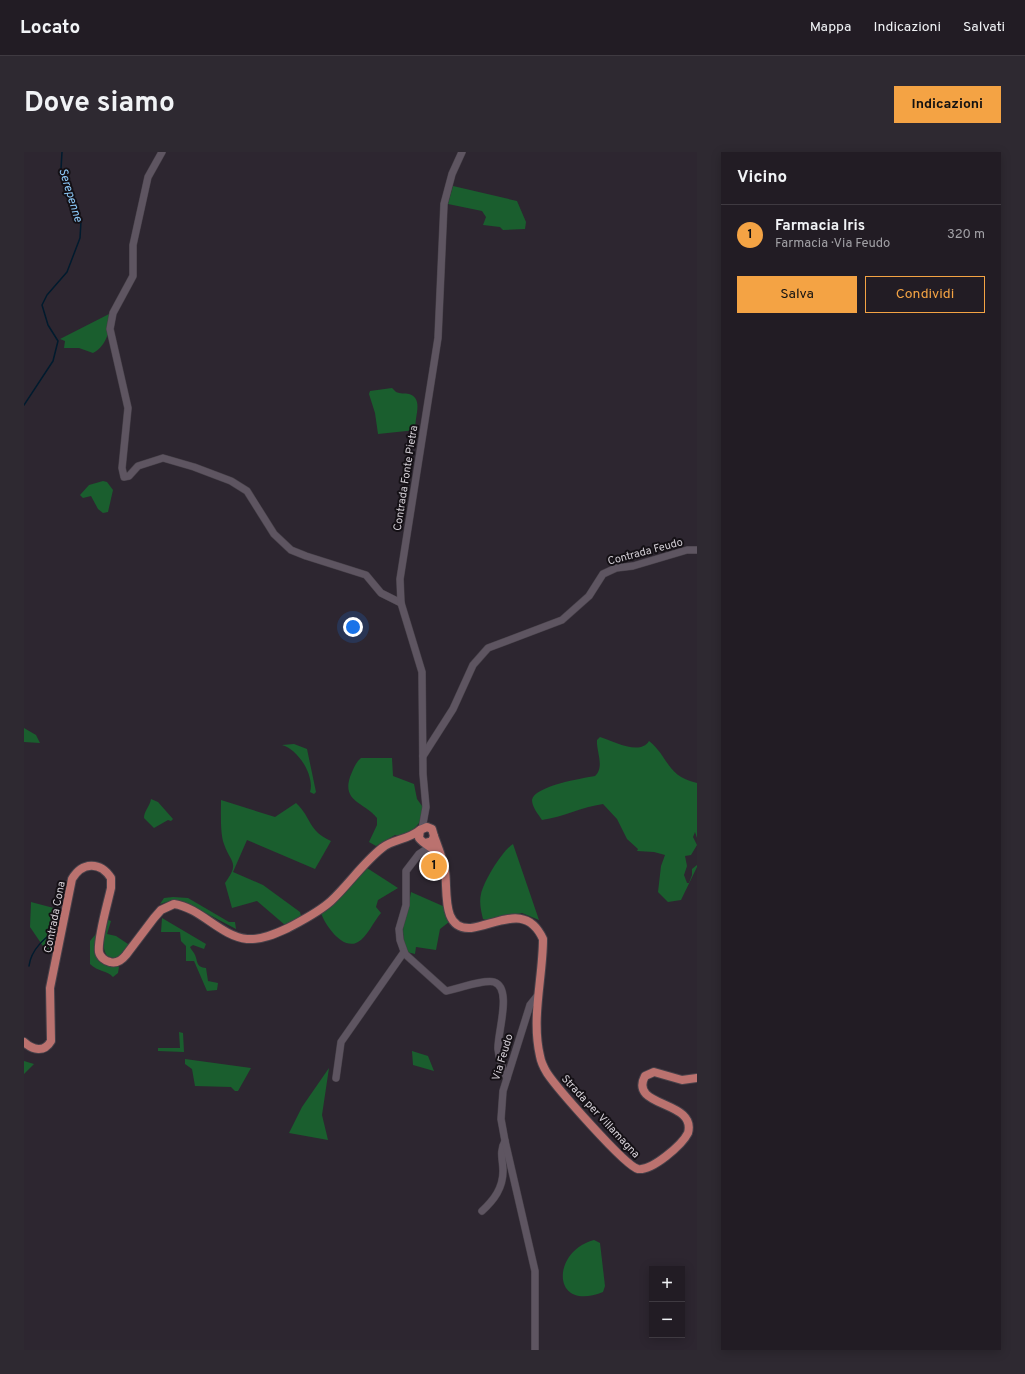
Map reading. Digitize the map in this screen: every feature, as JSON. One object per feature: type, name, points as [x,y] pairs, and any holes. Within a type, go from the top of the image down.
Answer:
[{"type":"main road","points":[[425,843],[432,841],[433,833],[427,827],[421,829],[418,835],[425,843],[442,858]]},
{"type":"main road","name":"Contrada Cona","points":[[24,1042],[31,1048],[38,1050],[46,1047],[51,1041],[50,988],[72,879],[76,872],[83,867],[95,865],[101,867],[111,878],[111,888],[99,948],[100,955],[104,960],[114,962],[119,961],[126,955],[161,910],[174,904],[194,912],[232,934],[246,938],[264,937],[280,932],[322,909],[380,849],[411,837],[421,829]]},
{"type":"main road","name":"Via Feudo","points":[[433,833],[445,871],[448,911],[455,924],[463,928],[471,928],[522,918],[532,922],[538,928],[543,939],[538,995]]},
{"type":"main road","name":"Contrada Cona","points":[[400,840],[425,843]]},
{"type":"main road","name":"Strada per Villamagna","points":[[538,995],[539,1048],[542,1064],[546,1072],[617,1152],[634,1167],[646,1168],[660,1160],[681,1142],[690,1128],[689,1119],[682,1111],[653,1099],[644,1091],[642,1084],[645,1076],[654,1072],[682,1080],[697,1078]]},
{"type":"street","points":[[162,152],[148,178],[133,245],[133,276],[113,313],[110,329],[128,408],[122,468],[124,477],[129,476],[138,466],[163,458],[194,467],[231,481],[247,491],[274,534],[291,550],[366,575],[381,593],[401,603]]},
{"type":"street","name":"Contrada Fonte Pietra","points":[[426,807],[423,756],[422,672],[401,603],[400,579],[438,338],[444,204],[452,174],[462,152]]},
{"type":"street","name":"Contrada Feudo","points":[[423,756],[453,709],[473,665],[488,648],[562,620],[589,596],[603,574],[616,568],[632,566],[687,550],[697,550]]},
{"type":"street","points":[[421,829],[426,807]]},
{"type":"street","points":[[426,807],[433,833]]},
{"type":"street","points":[[425,843],[419,854],[406,871],[406,904],[399,929],[400,940],[404,952],[415,964],[446,991],[489,982],[498,984],[504,996],[498,1049],[503,1071],[507,1078]]},
{"type":"street","points":[[336,1078],[341,1042],[404,952]]},
{"type":"street","name":"Via Feudo","points":[[535,1350],[535,1271],[505,1141],[501,1119],[501,1106],[507,1078],[530,1005],[538,995]]},
{"type":"street","points":[[482,1211],[492,1202],[502,1182],[503,1171],[501,1152],[505,1141]]},
{"type":"green space","points":[[453,186],[517,201],[526,222],[525,229],[503,230],[500,227],[483,225],[486,217],[482,211],[448,204]]},
{"type":"green space","points":[[113,312],[108,335],[98,350],[93,353],[79,348],[64,348],[65,341],[60,339]]},
{"type":"green space","points":[[392,388],[398,393],[409,394],[416,400],[416,430],[378,434],[375,413],[369,394],[370,391]]},
{"type":"green space","points":[[103,481],[107,482],[113,490],[108,512],[103,513],[98,509],[91,496],[83,498],[80,495],[89,485]]},
{"type":"green space","points":[[24,728],[36,735],[40,743],[24,742]]},
{"type":"green space","points":[[600,737],[633,747],[645,745],[649,741],[661,753],[673,771],[687,780],[697,783],[697,838],[695,832],[693,837],[697,845],[691,855],[685,856],[687,866],[684,875],[687,883],[689,883],[692,875],[692,869],[697,865],[697,867],[681,900],[668,902],[658,892],[661,866],[665,855],[654,852],[637,851],[638,849],[627,839],[617,819],[603,804],[542,820],[534,808],[532,800],[535,795],[541,791],[560,784],[595,776],[598,772],[600,764],[597,740]]},
{"type":"green space","points":[[294,744],[307,749],[316,792],[314,794],[310,792],[310,778],[304,764],[294,752],[282,745]]},
{"type":"green space","points":[[361,758],[392,758],[393,776],[414,784],[417,799],[422,806],[422,816],[419,823],[413,830],[401,836],[395,835],[376,846],[369,842],[377,825],[377,818],[356,801],[349,792],[348,785],[350,777],[356,764]]},
{"type":"green space","points":[[151,799],[158,802],[173,819],[171,821],[168,820],[154,828],[144,818]]},
{"type":"green space","points":[[221,800],[275,817],[296,803],[314,829],[331,841],[315,869],[247,840],[233,872],[263,885],[300,912],[301,916],[285,925],[257,901],[232,908],[225,883],[232,871],[233,863],[222,835]]},
{"type":"green space","points":[[513,844],[539,920],[522,913],[488,920],[483,919],[480,900],[483,888],[499,859]]},
{"type":"green space","points":[[367,868],[398,888],[378,900],[376,907],[381,913],[361,940],[352,944],[346,943],[335,935],[326,924],[321,913]]},
{"type":"green space","points":[[411,892],[445,907],[449,922],[440,929],[436,950],[416,947],[415,954],[407,952],[404,942],[403,928]]},
{"type":"green space","points":[[164,898],[188,898],[229,922],[235,922],[236,929],[185,902],[174,900],[160,904]]},
{"type":"green space","points":[[31,902],[65,911],[54,953],[45,949],[30,927]]},
{"type":"green space","points":[[162,918],[206,944],[204,949],[193,945],[190,947],[195,954],[200,967],[206,968],[208,981],[218,983],[217,990],[207,991],[194,961],[186,961],[186,946],[181,941],[180,932],[161,932]]},
{"type":"green space","points":[[108,920],[111,921],[107,934],[116,936],[131,946],[116,959],[107,956],[104,948],[103,943]]},
{"type":"green space","points":[[101,928],[97,953],[119,967],[118,973],[113,977],[90,964],[90,941]]},
{"type":"green space","points":[[179,1032],[183,1033],[184,1052],[158,1051],[158,1048],[180,1048]]},
{"type":"green space","points":[[412,1051],[428,1056],[434,1071],[413,1065]]},
{"type":"green space","points":[[185,1059],[251,1068],[238,1091],[235,1091],[231,1087],[195,1086],[192,1069],[185,1064]]},
{"type":"green space","points":[[24,1061],[34,1064],[24,1074]]},
{"type":"green space","points":[[329,1068],[322,1115],[328,1140],[289,1133],[302,1107]]},
{"type":"green space","points":[[594,1240],[600,1243],[605,1286],[603,1292],[586,1296],[574,1294],[566,1288],[563,1278],[564,1267],[570,1256],[580,1247]]},
{"type":"waterway","name":"Serepenne","points":[[24,405],[53,361],[58,341],[48,325],[42,305],[47,295],[67,272],[80,238],[81,221],[61,169],[62,152]]},
{"type":"waterway","points":[[29,966],[30,960],[39,944],[58,928]]},
{"type":"place","name":"Farmacia Iris","points":[[434,866]]}]
